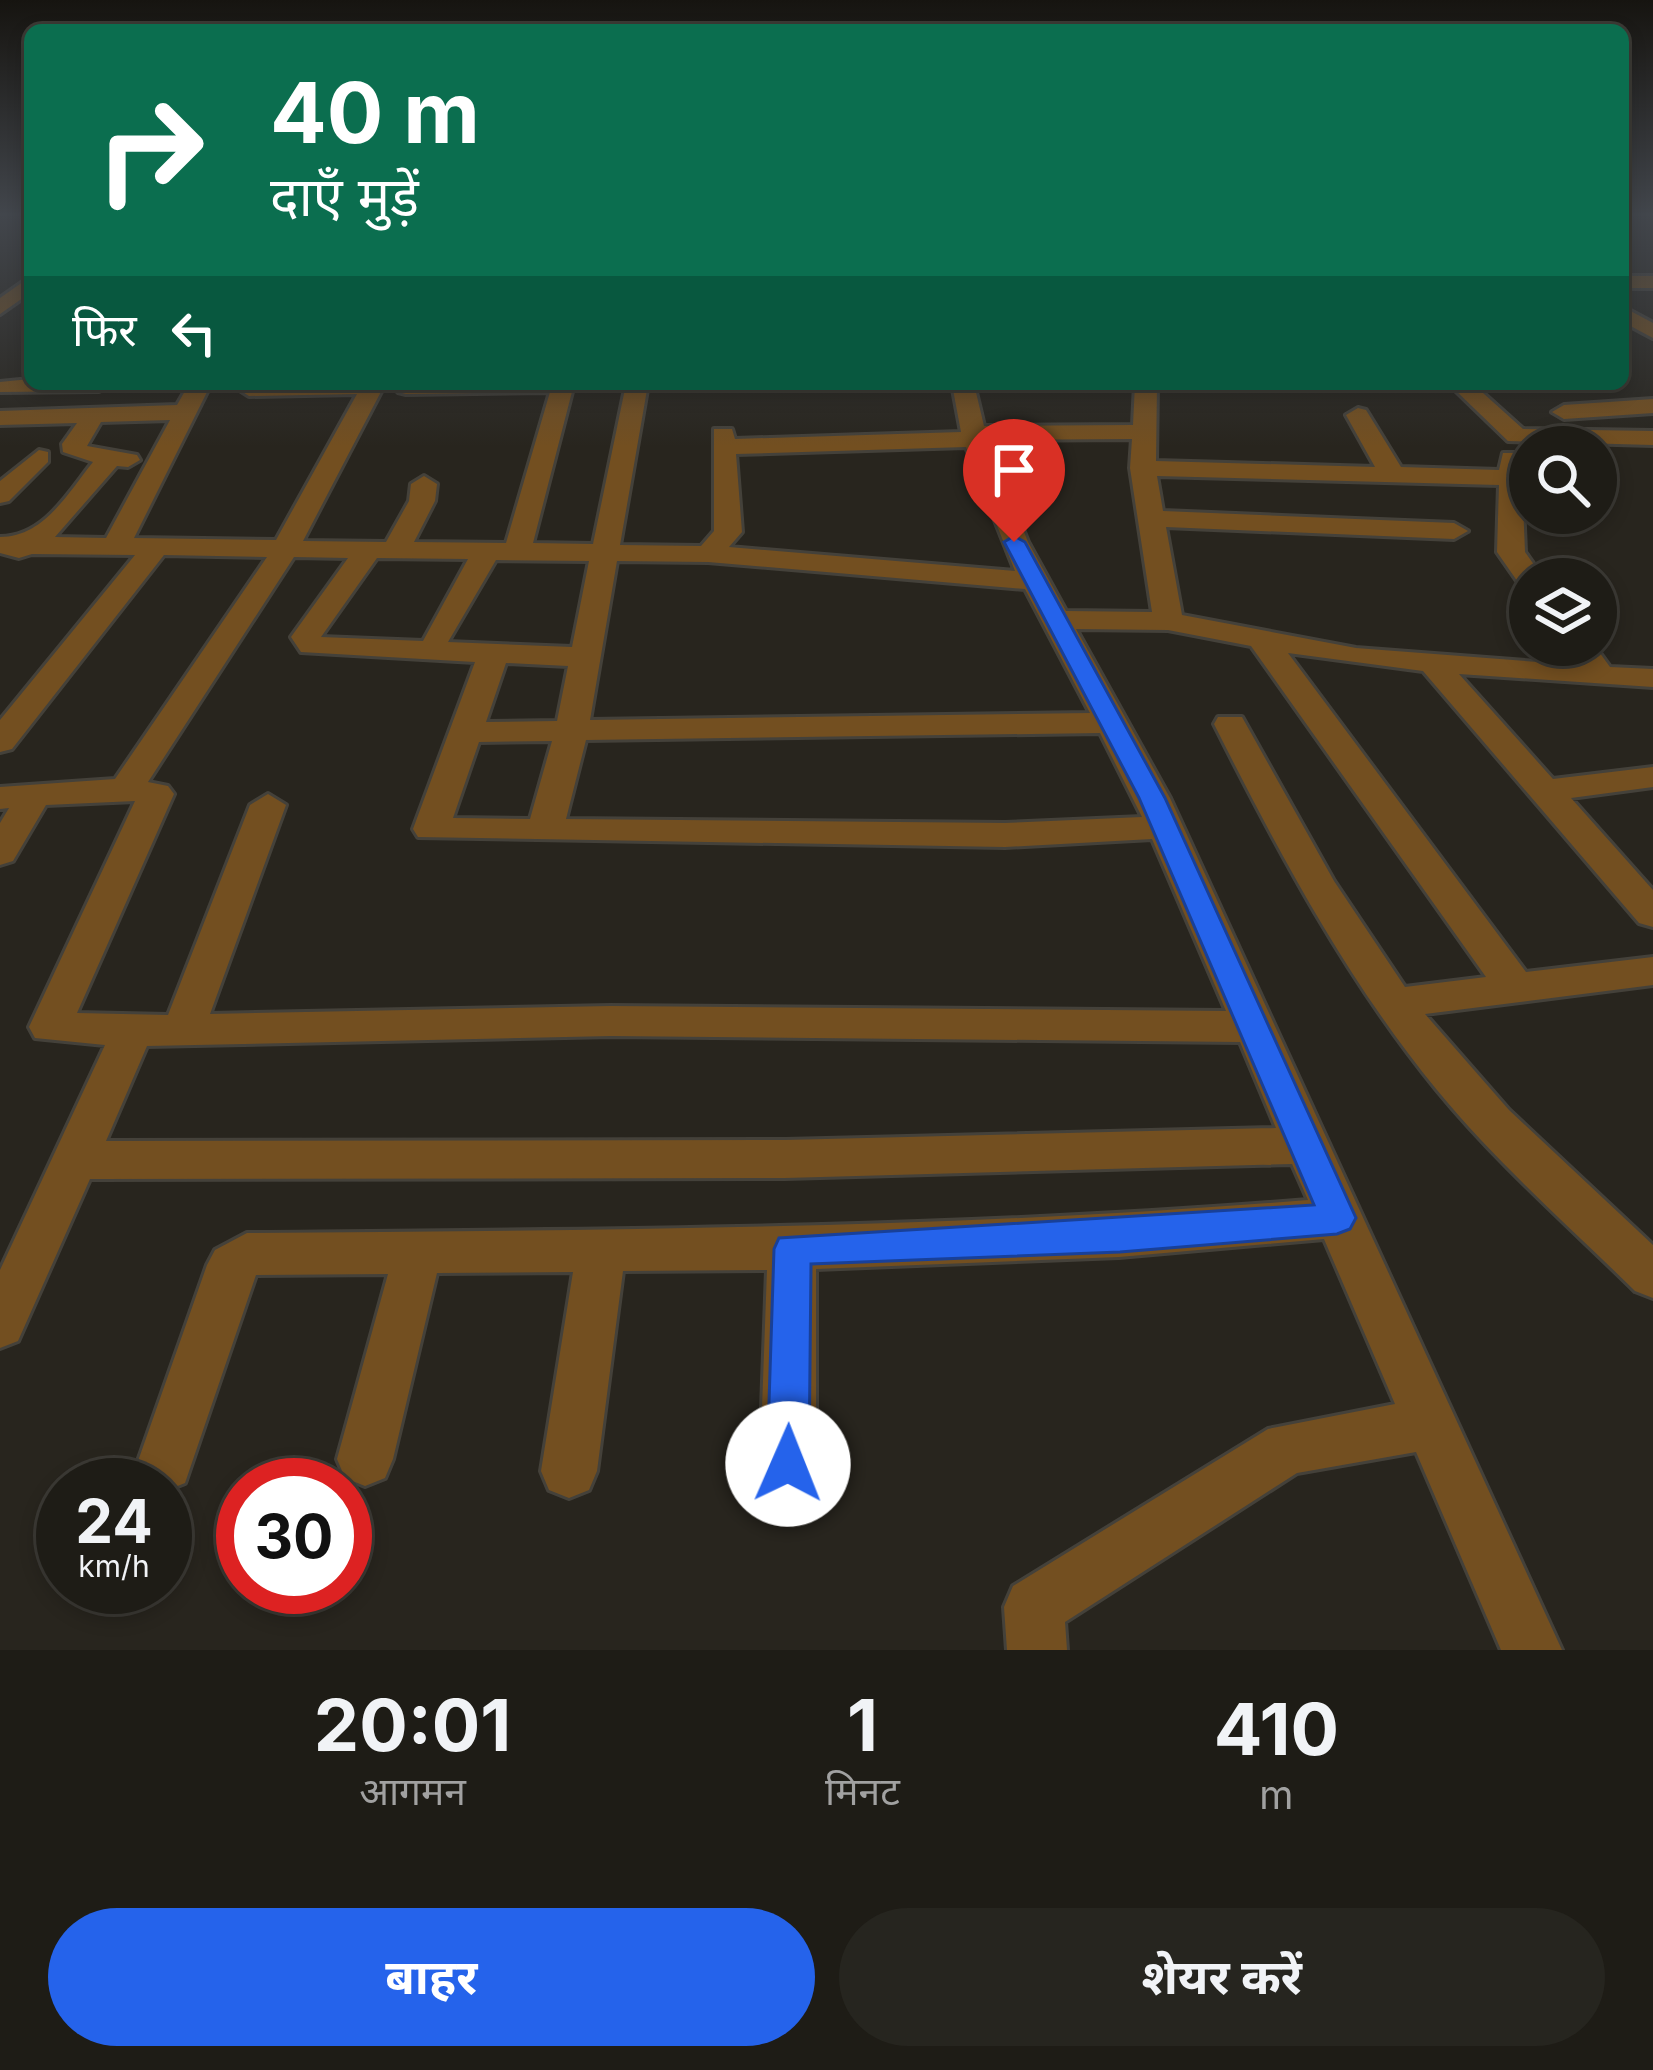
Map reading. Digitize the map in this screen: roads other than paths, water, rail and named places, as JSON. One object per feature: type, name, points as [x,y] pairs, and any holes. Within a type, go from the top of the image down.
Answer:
[{"type":"street","points":[[115,548],[198,390]]},
{"type":"street","points":[[127,789],[286,547],[371,390]]},
{"type":"street","points":[[517,552],[561,390]]},
{"type":"street","points":[[545,830],[572,732],[637,390]]},
{"type":"street","points":[[964,390],[974,436],[1014,542],[1165,826],[1532,1650]]},
{"type":"street","points":[[1146,390],[1143,468],[1168,621]]},
{"type":"street","points":[[1467,390],[1509,429]]},
{"type":"street","points":[[1564,412],[1653,406]]},
{"type":"street","points":[[0,418],[189,412]]},
{"type":"street","points":[[94,415],[74,444],[75,452],[162,462]]},
{"type":"street","points":[[1358,415],[1395,478]]},
{"type":"street","points":[[707,554],[728,532],[724,440],[1144,432]]},
{"type":"street","points":[[1617,437],[1653,437]]},
{"type":"street","points":[[0,495],[40,457]]},
{"type":"street","points":[[0,570],[11,546],[57,524],[109,459]]},
{"type":"street","points":[[1143,468],[1508,478]]},
{"type":"street","points":[[1509,473],[1510,552],[1514,558]]},
{"type":"street","points":[[424,484],[422,501],[311,623],[306,637],[312,646],[585,657]]},
{"type":"street","points":[[1316,497],[1328,526]]},
{"type":"street","points":[[1409,504],[1422,530]]},
{"type":"street","points":[[1151,518],[1231,508],[1328,526],[1454,531]]},
{"type":"street","points":[[11,546],[707,554],[1036,580]]},
{"type":"street","points":[[0,742],[155,548]]},
{"type":"street","points":[[436,638],[486,552]]},
{"type":"street","points":[[1058,620],[1168,621],[1356,657],[1653,678]]},
{"type":"street","points":[[1261,638],[1515,988]]},
{"type":"street","points":[[493,655],[431,829],[1005,835],[1165,826]]},
{"type":"street","points":[[1432,663],[1653,914]]},
{"type":"street","points":[[1594,666],[1601,676]]},
{"type":"street","points":[[469,732],[1113,723]]},
{"type":"street","points":[[1229,724],[1294,850],[1397,1003],[1490,1121],[1653,1276]]},
{"type":"street","points":[[1543,791],[1653,777]]},
{"type":"street","points":[[0,853],[17,798],[127,789],[156,794],[50,1027],[133,1031],[610,1021],[1253,1027]]},
{"type":"street","points":[[183,1030],[268,805]]},
{"type":"street","points":[[1397,1003],[1653,971]]},
{"type":"street","points":[[0,1325],[133,1031]]},
{"type":"street","points":[[74,1160],[785,1159],[1305,1144]]},
{"type":"street","points":[[167,1458],[238,1258],[259,1253],[792,1249],[1120,1236],[1337,1218]]},
{"type":"street","points":[[788,1464],[792,1249]]},
{"type":"street","points":[[569,1471],[601,1250]]},
{"type":"street","points":[[366,1458],[418,1252]]},
{"type":"street","points":[[1037,1650],[1034,1607],[1287,1448],[1429,1424]]}]
